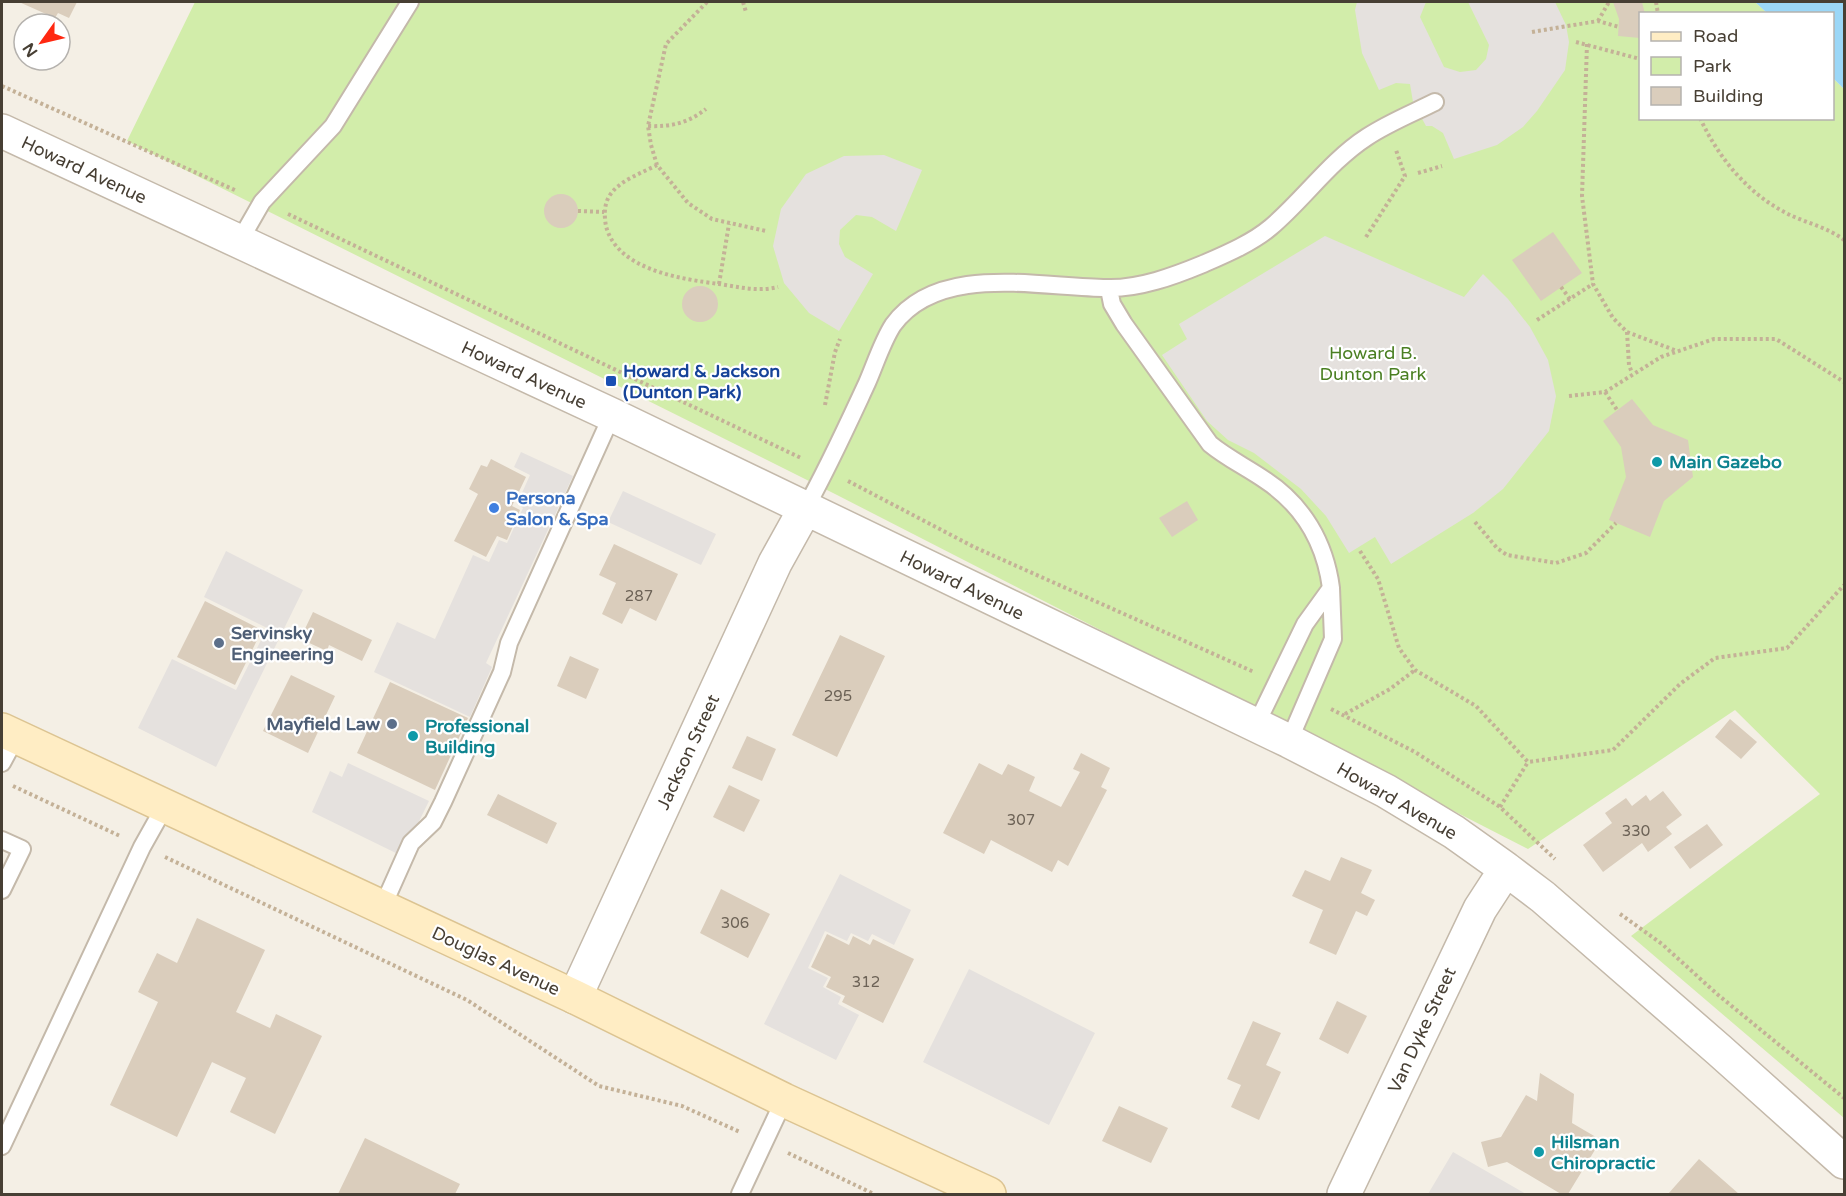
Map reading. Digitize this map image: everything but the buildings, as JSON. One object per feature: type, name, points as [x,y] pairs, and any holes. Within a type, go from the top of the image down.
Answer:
[{"type":"street","name":"Howard Avenue","points":[[2,131],[612,416],[1256,725],[1386,791],[1454,832],[1543,897],[1845,1162]]},
{"type":"street","name":"Jackson Street","points":[[575,997],[775,563],[805,509]]},
{"type":"street","name":"Douglas Avenue","points":[[6,743],[165,806],[575,997],[784,1100],[989,1194]]},
{"type":"street","name":"Van Dyke Street","points":[[1344,1194],[1480,909],[1506,869]]},
{"type":"lane","points":[[240,242],[262,202],[333,126],[410,2]]},
{"type":"lane","points":[[805,509],[827,470],[892,327],[911,306],[950,288],[970,285],[1019,282],[1109,289],[1158,280],[1203,264],[1247,243],[1270,227],[1345,154],[1367,137],[1435,102]]},
{"type":"lane","points":[[1109,289],[1112,304],[1124,324],[1210,444],[1227,459],[1266,480],[1300,510],[1322,548],[1331,588],[1334,639],[1289,741]]},
{"type":"lane","points":[[382,908],[411,843],[433,822],[438,812],[502,672],[509,643],[612,416]]},
{"type":"lane","points":[[1256,725],[1305,624],[1331,588]]},
{"type":"lane","points":[[2,1146],[142,847],[165,806]]},
{"type":"lane","points":[[2,840],[22,849],[2,890]]},
{"type":"lane","points":[[740,1194],[784,1100]]},
{"type":"path","points":[[707,2],[666,44],[648,126],[657,165],[688,203],[712,219],[766,231]]},
{"type":"path","points":[[743,2],[746,12]]},
{"type":"path","points":[[1598,21],[1609,2]]},
{"type":"path","points":[[1532,32],[1598,21],[1618,27]]},
{"type":"path","points":[[1576,42],[1639,58]]},
{"type":"path","points":[[1587,44],[1582,196],[1593,284],[1613,318],[1627,332],[1677,351]]},
{"type":"path","points":[[2,86],[262,202],[800,457],[974,547],[1263,676]]},
{"type":"path","points":[[648,126],[663,127],[691,121],[706,109]]},
{"type":"path","points":[[1701,120],[1722,157],[1740,179],[1787,214],[1845,240]]},
{"type":"path","points":[[1366,237],[1405,176],[1391,141]]},
{"type":"path","points":[[657,165],[619,185],[610,194],[604,212],[609,236],[628,256],[657,272],[702,284],[719,284],[758,290],[778,286]]},
{"type":"path","points":[[1418,173],[1442,166]]},
{"type":"path","points":[[579,211],[604,212]]},
{"type":"path","points":[[719,284],[729,224]]},
{"type":"path","points":[[1537,320],[1593,284]]},
{"type":"path","points":[[1561,287],[1570,299]]},
{"type":"path","points":[[1627,332],[1629,365],[1632,373]]},
{"type":"path","points":[[824,408],[840,339]]},
{"type":"path","points":[[1569,396],[1605,393],[1632,373],[1677,351],[1714,339],[1776,339],[1844,382]]},
{"type":"path","points":[[1605,393],[1617,410]]},
{"type":"path","points":[[800,457],[805,447]]},
{"type":"path","points":[[1475,522],[1497,548],[1507,555],[1556,562],[1586,553],[1616,523]]},
{"type":"path","points":[[1360,551],[1378,579],[1399,648],[1415,670],[1476,706],[1528,762]]},
{"type":"path","points":[[1528,762],[1613,750],[1680,684],[1715,658],[1787,648],[1845,585]]},
{"type":"path","points":[[1415,670],[1390,689],[1344,715],[1415,752],[1500,807],[1564,867]]},
{"type":"path","points":[[1500,807],[1528,762]]},
{"type":"path","points":[[12,785],[467,1000],[599,1086],[682,1106],[874,1194]]},
{"type":"path","points":[[1611,908],[1662,944],[1717,994],[1845,1098]]},
{"type":"green space","name":"Howard B. Dunton Park","points":[[195,2],[1755,2],[1766,12],[1639,12],[1639,120],[1834,120],[1834,79],[1844,89],[1844,1118],[1631,936],[1820,794],[1735,710],[1528,849],[837,495],[127,141]]},
{"type":"shaded area","points":[[1357,2],[1426,2],[1420,17],[1444,67],[1460,72],[1476,70],[1486,59],[1489,45],[1468,2],[1555,2],[1566,25],[1569,42],[1565,70],[1523,127],[1497,145],[1454,159],[1443,133],[1432,126],[1426,126],[1413,102],[1410,84],[1396,83],[1379,90],[1362,53],[1355,10]]},
{"type":"shaded area","points":[[884,155],[922,170],[896,231],[872,217],[856,215],[840,230],[839,244],[845,257],[873,274],[839,331],[809,313],[784,283],[773,246],[781,209],[806,174],[844,156]]},
{"type":"shaded area","points":[[1325,236],[1464,297],[1483,274],[1508,299],[1530,327],[1548,360],[1556,396],[1549,431],[1503,489],[1473,513],[1391,564],[1375,537],[1349,553],[1326,516],[1301,489],[1254,453],[1228,440],[1207,421],[1162,355],[1187,339],[1179,324]]},
{"type":"shaded area","points":[[521,452],[573,476],[486,663],[492,667],[470,717],[374,672],[397,622],[435,639],[473,555],[489,562],[499,540],[507,543],[523,508],[517,504],[530,475],[514,467]]},
{"type":"shaded area","points":[[623,491],[716,534],[701,565],[608,522]]},
{"type":"shaded area","points":[[226,551],[303,590],[216,767],[138,728],[172,659],[236,690],[267,628],[204,597]]},
{"type":"shaded area","points":[[348,763],[429,801],[402,856],[312,812],[330,771],[342,777]]},
{"type":"shaded area","points":[[840,874],[911,910],[894,945],[872,934],[868,941],[851,933],[847,941],[825,931],[808,968],[828,978],[823,987],[841,997],[838,1004],[859,1015],[836,1060],[764,1024]]},
{"type":"shaded area","points":[[969,969],[1095,1033],[1049,1125],[923,1062]]},
{"type":"shaded area","points":[[1453,1152],[1526,1194],[1428,1194]]},
{"type":"water","points":[[1755,2],[1844,2],[1844,89],[1834,79],[1834,12],[1766,12]]},
{"type":"place","name":"Howard & Jackson (Dunton Park)","points":[[611,381]]},
{"type":"place","name":"Main Gazebo","points":[[1657,462]]},
{"type":"place","name":"Persona Salon & Spa","points":[[494,508]]},
{"type":"place","name":"Servinsky Engineering","points":[[219,643]]},
{"type":"place","name":"Mayfield Law","points":[[392,724]]},
{"type":"place","name":"Professional Building","points":[[413,736]]},
{"type":"place","name":"Hilsman Chiropractic","points":[[1539,1152]]}]
